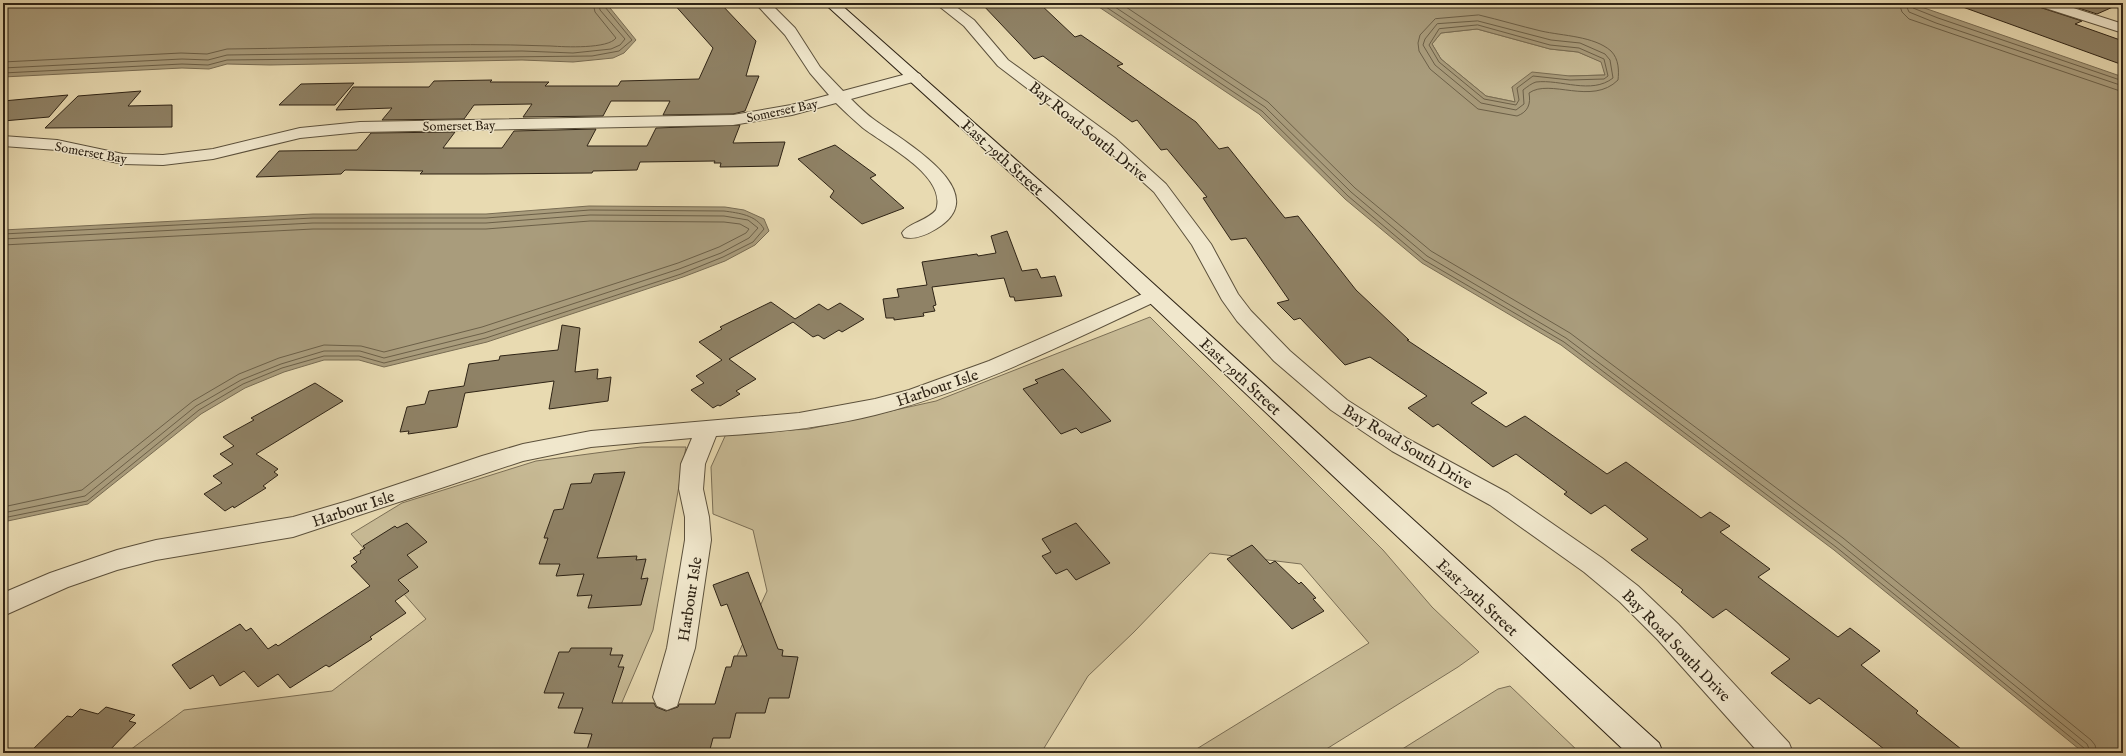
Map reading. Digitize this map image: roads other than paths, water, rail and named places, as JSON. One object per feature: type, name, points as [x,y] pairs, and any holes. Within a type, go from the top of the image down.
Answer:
[{"type":"street","points":[[762,3],[792,35],[815,69],[841,97],[860,116],[934,174],[944,188],[947,199],[943,213],[930,226],[911,233]]},
{"type":"street","name":"East 79th Street","points":[[831,3],[1154,294],[1648,753]]},
{"type":"street","name":"Bay Road South Drive","points":[[942,3],[969,23],[1003,63],[1115,147],[1160,188],[1202,244],[1229,296],[1244,316],[1282,356],[1339,404],[1400,445],[1499,499],[1593,565],[1629,594],[1668,632],[1778,753]]},
{"type":"street","points":[[2044,3],[2123,29]]},
{"type":"street","name":"Somerset Bay","points":[[3,141],[57,145],[123,159],[163,160],[203,156],[280,137],[331,129],[383,126],[724,121],[782,112],[914,77]]},
{"type":"street","name":"Harbour Isle","points":[[3,605],[76,573],[125,558],[157,550],[262,533],[318,520],[369,504],[459,471],[529,451],[611,436],[707,430],[807,420],[846,414],[908,398],[976,374],[1154,294]]},
{"type":"street","name":"Harbour Isle","points":[[667,697],[681,648],[698,540],[697,517],[691,489],[693,464],[707,430]]},
{"type":"water","points":[[3,3],[606,3],[636,40],[624,53],[613,58],[573,62],[522,60],[270,65],[227,64],[209,69],[182,68],[3,77]]},
{"type":"water","points":[[1093,3],[1910,3],[2123,77],[2123,753],[2084,753],[1834,550],[1561,345],[1422,263],[1345,199],[1259,114]],"holes":[[[1477,29],[1550,49],[1578,52],[1601,62],[1605,75],[1570,76],[1532,72],[1512,87],[1515,102],[1486,96],[1441,59],[1432,44],[1441,33]]]},
{"type":"water","points":[[589,206],[725,207],[744,210],[764,219],[769,231],[755,245],[725,261],[683,277],[487,342],[384,367],[359,360],[324,360],[284,372],[245,388],[201,414],[88,504],[3,522],[3,230],[313,214],[486,214]]}]
